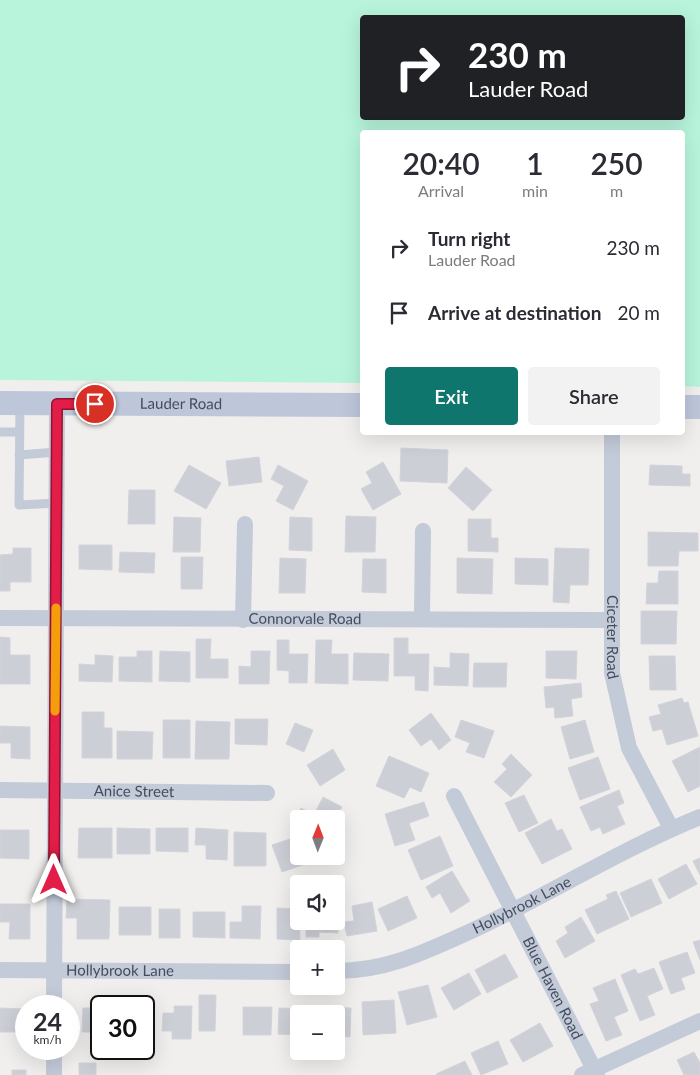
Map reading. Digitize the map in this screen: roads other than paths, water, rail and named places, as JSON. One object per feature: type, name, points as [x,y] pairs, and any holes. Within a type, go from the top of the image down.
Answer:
[{"type":"main road","name":"Lauder Road","points":[[10,403],[360,405]]},
{"type":"main road","points":[[685,407],[700,407]]},
{"type":"street","points":[[54,995],[57,404]]},
{"type":"street","name":"Ciceter Road","points":[[612,435],[612,673],[630,748],[671,828]]},
{"type":"street","points":[[243,620],[245,524]]},
{"type":"street","points":[[422,618],[423,532]]},
{"type":"street","name":"Connorvale Road","points":[[0,618],[611,620]]},
{"type":"street","name":"Anice Street","points":[[0,790],[267,792]]},
{"type":"street","name":"Blue Haven Road","points":[[454,796],[514,911],[591,1073]]},
{"type":"street","name":"Hollybrook Lane","points":[[345,971],[356,971],[406,960],[514,911],[671,828],[700,817]]},
{"type":"street","name":"Hollybrook Lane","points":[[0,970],[290,972]]},
{"type":"street","points":[[591,1073],[700,1021]]},
{"type":"street","points":[[54,1060],[54,1075]]},
{"type":"lane","points":[[10,403],[19,432],[19,505],[57,503]]},
{"type":"lane","points":[[0,432],[19,432]]},
{"type":"lane","points":[[19,455],[57,452]]}]
